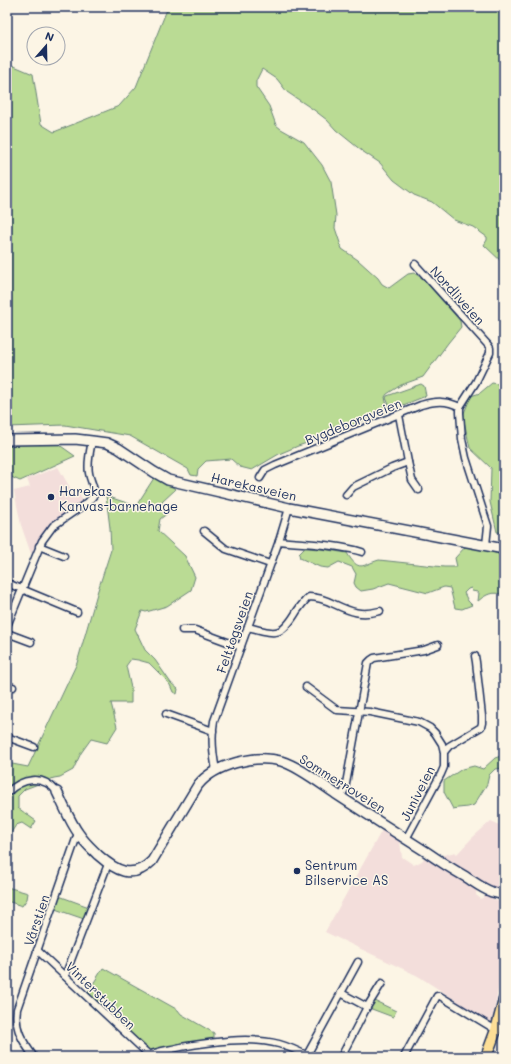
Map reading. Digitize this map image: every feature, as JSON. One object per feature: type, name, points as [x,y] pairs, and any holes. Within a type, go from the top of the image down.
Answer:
[{"type":"main road","points":[[486,1057],[496,1030],[504,1000]]},
{"type":"street","name":"Nordliveien","points":[[415,264],[490,348],[490,353],[476,382],[460,407]]},
{"type":"street","name":"Bygdeborgveien","points":[[260,478],[265,470],[276,465],[432,402],[452,403],[460,407]]},
{"type":"street","points":[[460,407],[460,427],[466,458],[488,526],[486,545]]},
{"type":"street","points":[[400,415],[412,480],[418,490]]},
{"type":"street","name":"Harekasveien","points":[[7,440],[75,439],[107,444],[118,448],[168,480],[289,508],[504,549]]},
{"type":"street","points":[[7,626],[42,541],[53,526],[88,502],[94,495],[94,488],[88,469],[92,441]]},
{"type":"street","points":[[346,495],[353,487],[408,462]]},
{"type":"street","name":"Felttogsveien","points":[[216,770],[214,761],[213,731],[216,715],[279,541],[289,508]]},
{"type":"street","points":[[204,531],[226,549],[270,564]]},
{"type":"street","points":[[279,541],[362,552]]},
{"type":"street","points":[[39,546],[64,556]]},
{"type":"street","points":[[7,582],[77,612]]},
{"type":"street","points":[[248,627],[268,632],[280,632],[287,626],[309,597],[325,600],[357,613],[370,614],[380,611]]},
{"type":"street","points":[[182,630],[195,630],[241,647]]},
{"type":"street","points":[[7,633],[31,642]]},
{"type":"street","points":[[341,797],[345,789],[368,663],[378,657],[424,650],[438,645]]},
{"type":"street","name":"Juniveien","points":[[406,839],[441,774],[444,767],[444,752],[449,746],[481,727],[482,716],[475,656]]},
{"type":"street","points":[[306,687],[337,710],[370,712],[419,722],[430,728],[435,733],[442,744],[444,752]]},
{"type":"street","points":[[166,714],[213,731]]},
{"type":"street","points":[[7,736],[34,747]]},
{"type":"street","name":"Sommerroveien","points":[[57,792],[78,833],[91,848],[114,868],[130,872],[140,870],[148,866],[152,861],[202,780],[216,770],[235,763],[258,758],[269,759],[294,767],[443,863],[491,892],[504,895]]},
{"type":"street","points":[[7,793],[17,784],[30,780],[37,780],[48,784],[57,792]]},
{"type":"street","name":"Vårstien","points":[[34,1057],[19,1034],[16,1026],[16,1016],[20,997],[78,833]]},
{"type":"street","points":[[65,976],[108,864]]},
{"type":"street","name":"Vinterstubben","points":[[37,950],[148,1056]]},
{"type":"street","points":[[148,1056],[168,1050],[203,1043],[249,1040],[279,1044],[309,1056],[328,1016],[358,962]]},
{"type":"street","points":[[341,1057],[367,1007],[382,983]]},
{"type":"street","points":[[341,993],[367,1007]]},
{"type":"street","points":[[404,1057],[437,996],[440,996],[496,1030]]},
{"type":"shaded area","points":[[58,467],[72,491],[76,489],[83,501],[56,520],[41,535],[31,554],[21,525],[14,491],[30,487],[27,479]]},
{"type":"shaded area","points":[[491,821],[504,828],[504,886],[500,889],[493,888],[482,883],[440,858],[441,856],[455,852],[457,854]]},
{"type":"shaded area","points":[[382,830],[400,842],[402,857],[414,865],[422,861],[424,858],[477,889],[476,895],[481,899],[486,895],[503,904],[504,951],[491,1023],[418,976],[325,932]]},
{"type":"green space","points":[[168,7],[504,7],[504,264],[484,245],[487,237],[473,227],[454,220],[432,202],[414,195],[394,180],[380,163],[362,151],[314,110],[287,92],[277,79],[262,69],[256,81],[256,87],[269,106],[276,125],[304,142],[322,165],[331,182],[336,215],[335,228],[342,249],[358,260],[378,278],[382,284],[389,288],[408,274],[414,273],[422,278],[460,321],[461,327],[423,377],[401,385],[387,394],[385,397],[388,411],[370,417],[352,426],[332,426],[321,438],[279,454],[252,470],[240,467],[231,459],[206,461],[198,469],[197,476],[191,475],[188,469],[130,436],[65,425],[7,427],[7,63],[33,74],[41,124],[54,132],[119,106],[136,87]]},
{"type":"green space","points":[[492,383],[504,385],[504,533],[497,532],[490,502],[491,468],[470,448],[464,421],[464,413],[471,396],[480,393]]},
{"type":"green space","points":[[421,384],[424,386],[426,396],[391,409],[386,398],[387,396]]},
{"type":"green space","points":[[58,444],[75,456],[20,481],[11,477],[7,465],[7,445]]},
{"type":"green space","points":[[154,478],[176,489],[162,502],[163,508],[168,513],[160,519],[158,531],[185,556],[195,577],[191,590],[167,606],[146,612],[142,611],[135,629],[145,650],[155,660],[171,683],[178,689],[177,694],[173,692],[166,680],[149,663],[131,659],[126,666],[131,688],[131,703],[111,703],[117,727],[107,743],[91,739],[81,753],[73,770],[60,777],[25,789],[18,796],[18,808],[36,821],[31,829],[22,823],[16,825],[7,839],[7,797],[10,786],[7,783],[7,763],[28,767],[77,663],[111,550],[106,496],[136,506]]},
{"type":"green space","points":[[466,546],[487,550],[504,556],[504,595],[496,593],[490,594],[478,601],[479,593],[472,591],[471,588],[468,589],[464,593],[472,605],[462,609],[455,608],[450,588],[444,587],[428,593],[389,583],[373,589],[361,591],[354,583],[356,574],[352,567],[339,562],[328,568],[320,567],[300,558],[299,554],[305,548],[347,553],[355,563],[361,566],[379,560],[457,567],[455,558]]},
{"type":"green space","points":[[504,755],[504,768],[495,769],[489,775],[487,784],[474,805],[453,809],[444,792],[444,781],[462,769],[474,766],[483,769],[495,758]]},
{"type":"green space","points":[[7,887],[28,893],[27,899],[22,906],[7,901]]},
{"type":"green space","points":[[59,896],[89,907],[84,919],[55,909]]},
{"type":"green space","points":[[103,968],[178,1010],[181,1014],[214,1033],[214,1038],[154,1050],[147,1049],[88,992]]},
{"type":"green space","points":[[373,1000],[396,1011],[393,1017],[369,1008]]},
{"type":"place","name":"Harekas Kanvas-barnehage","points":[[51,497]]},
{"type":"place","name":"Sentrum Bilservice AS","points":[[297,871]]}]
